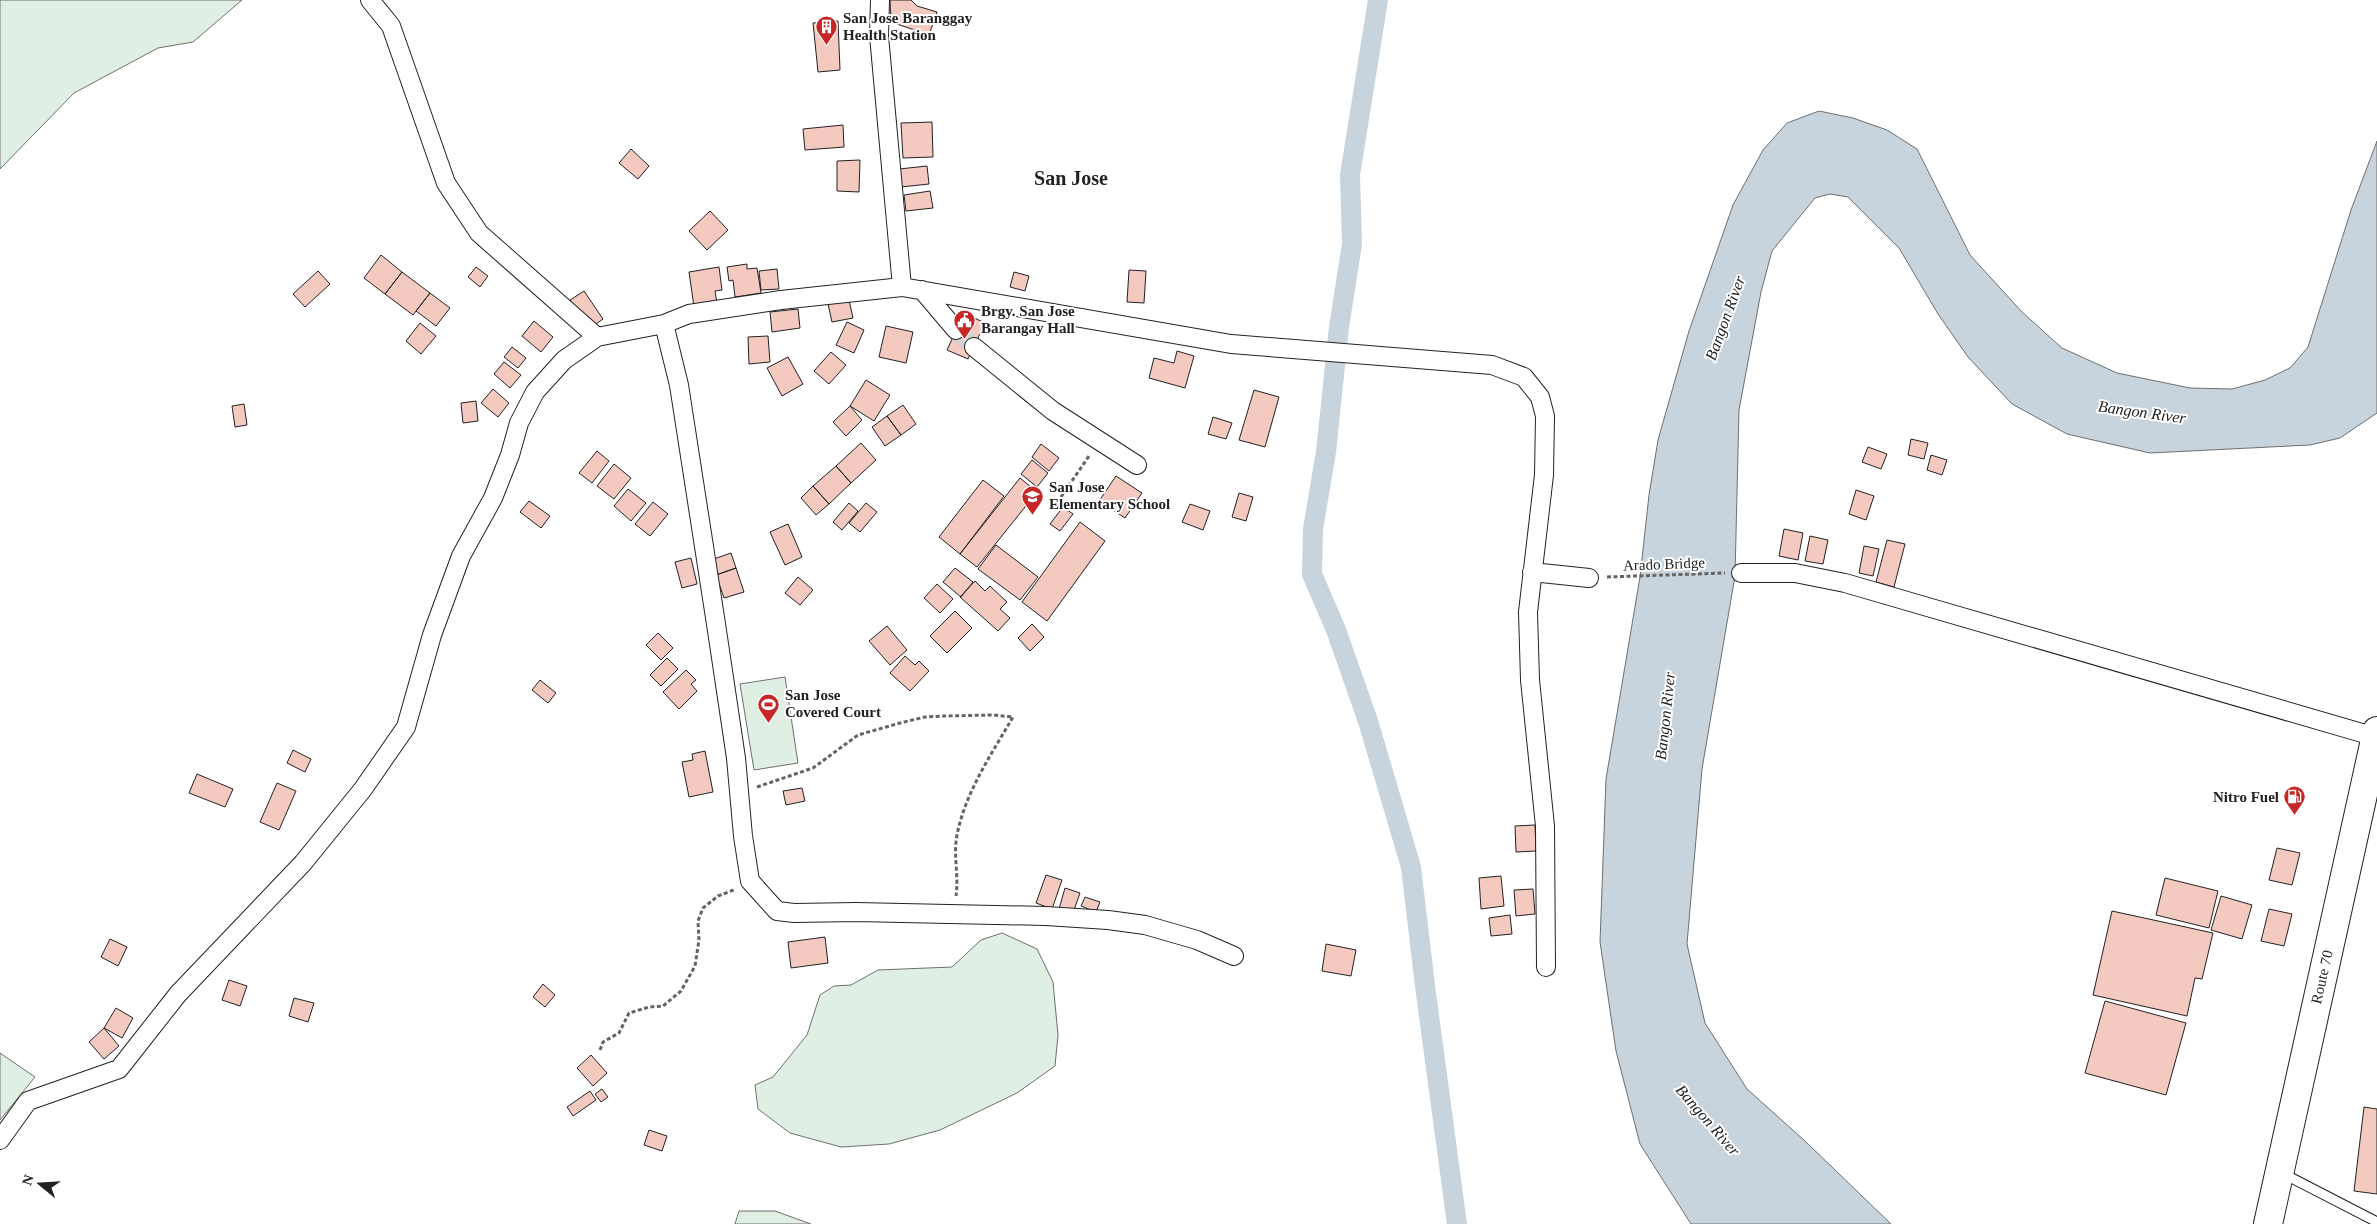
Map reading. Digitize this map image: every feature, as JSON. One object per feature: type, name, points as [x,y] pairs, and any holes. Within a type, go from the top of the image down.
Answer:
[{"type":"highway","name":"Route 70","points":[[2268,1224],[2376,734]]},
{"type":"street","points":[[370,0],[391,26],[446,183],[457,200],[480,232],[597,337]]},
{"type":"street","points":[[880,0],[880,36],[902,287]]},
{"type":"street","points":[[0,1140],[28,1101],[119,1068],[178,994],[303,864],[362,789],[406,727],[432,635],[462,556],[493,498],[510,455],[518,423],[535,392],[564,360],[597,337],[664,324],[689,314],[718,308],[902,287],[1231,344],[1492,365],[1524,377],[1532,384],[1540,397],[1545,416],[1546,445],[1528,612],[1530,680],[1545,826],[1546,967]]},
{"type":"street","points":[[922,290],[956,330]]},
{"type":"street","points":[[664,324],[678,385],[736,758],[750,881],[777,911],[794,913],[1046,916],[1108,920],[1145,925],[1197,940],[1234,956]]},
{"type":"street","points":[[974,346],[1053,411],[1137,465]]},
{"type":"street","points":[[1532,572],[1589,578]]},
{"type":"street","points":[[1741,572],[1795,573],[1845,582],[2376,734]]},
{"type":"lane","points":[[2279,1172],[2377,1222]]},
{"type":"path","points":[[1061,496],[1099,441]]},
{"type":"path","name":"Arado Bridge","points":[[1589,578],[1741,572]]},
{"type":"path","points":[[739,788],[757,787],[813,768],[858,735],[900,723],[925,717],[993,715],[1013,717],[988,762],[961,820],[957,837],[957,890],[952,914]]},
{"type":"path","points":[[600,1050],[603,1042],[619,1033],[629,1013],[663,1006],[681,991],[695,966],[700,940],[698,921],[703,908],[718,896],[729,893],[750,881]]},
{"type":"green space","points":[[0,0],[242,0],[193,42],[158,48],[74,93],[0,169]]},
{"type":"green space","name":"San Jose Covered Court","points":[[785,677],[798,763],[754,770],[740,684]]},
{"type":"green space","points":[[1002,933],[1037,949],[1053,982],[1058,1035],[1055,1066],[1017,1093],[940,1130],[889,1144],[841,1147],[790,1133],[758,1109],[755,1085],[773,1077],[807,1035],[820,995],[834,986],[851,985],[878,970],[952,967],[981,940]]},
{"type":"green space","points":[[0,1053],[35,1077],[0,1120]]},
{"type":"green space","points":[[739,1211],[775,1211],[811,1224],[735,1224]]},
{"type":"water","name":"Bangon River","points":[[1819,111],[1853,118],[1887,130],[1917,149],[1970,255],[2022,312],[2062,348],[2117,373],[2190,388],[2232,389],[2265,380],[2290,368],[2308,347],[2351,210],[2377,141],[2377,413],[2340,438],[2310,445],[2150,453],[2067,434],[2012,404],[1968,357],[1938,314],[1899,248],[1848,197],[1830,194],[1815,198],[1772,251],[1761,292],[1739,410],[1735,576],[1702,769],[1687,944],[1705,1023],[1747,1089],[1805,1141],[1891,1224],[1691,1224],[1640,1144],[1616,1051],[1600,942],[1606,779],[1640,577],[1649,495],[1658,440],[1689,331],[1733,205],[1763,150],[1787,123]]},
{"type":"building","points":[[890,0],[911,0],[917,6],[937,12],[929,35],[891,22]]},
{"type":"building","name":"San Jose Baranggay Health Station","points":[[838,21],[840,70],[818,72],[813,23]]},
{"type":"building","points":[[932,122],[933,157],[903,158],[901,123]]},
{"type":"building","points":[[843,125],[844,147],[805,150],[803,129]]},
{"type":"building","points":[[631,149],[649,166],[638,179],[619,163]]},
{"type":"building","points":[[860,160],[859,192],[837,191],[837,161]]},
{"type":"building","points":[[927,166],[929,184],[901,187],[899,169]]},
{"type":"building","points":[[930,191],[933,208],[906,211],[904,195]]},
{"type":"building","points":[[710,211],[728,230],[707,250],[689,231]]},
{"type":"building","points":[[381,255],[402,272],[385,294],[364,278]]},
{"type":"building","points":[[747,264],[747,269],[757,268],[761,293],[735,297],[733,280],[729,281],[727,267]]},
{"type":"building","points":[[476,267],[488,276],[480,287],[468,277]]},
{"type":"building","points":[[719,267],[722,290],[715,291],[717,303],[694,307],[689,272]]},
{"type":"building","points":[[777,269],[779,289],[761,290],[759,271]]},
{"type":"building","points":[[1129,270],[1146,271],[1144,303],[1127,302]]},
{"type":"building","points":[[318,271],[330,284],[305,307],[293,294]]},
{"type":"building","points":[[402,272],[430,293],[413,315],[385,294]]},
{"type":"building","points":[[1014,272],[1029,276],[1025,291],[1010,287]]},
{"type":"building","points":[[584,291],[603,319],[589,329],[570,300]]},
{"type":"building","points":[[430,293],[450,308],[436,326],[416,311]]},
{"type":"building","points":[[849,300],[853,318],[832,322],[828,304]]},
{"type":"building","points":[[798,309],[800,328],[772,332],[770,312]]},
{"type":"building","name":"Brgy. San Jose Barangay Hall","points":[[964,313],[985,323],[968,359],[947,350]]},
{"type":"building","points":[[534,321],[553,337],[541,352],[522,336]]},
{"type":"building","points":[[847,322],[864,330],[854,353],[836,345]]},
{"type":"building","points":[[420,323],[436,336],[421,354],[406,341]]},
{"type":"building","points":[[886,326],[913,332],[906,363],[879,357]]},
{"type":"building","points":[[768,336],[770,362],[749,364],[748,337]]},
{"type":"building","points":[[512,347],[526,358],[518,368],[504,357]]},
{"type":"building","points":[[1177,351],[1194,356],[1185,388],[1149,378],[1154,358],[1174,363]]},
{"type":"building","points":[[831,352],[846,365],[829,384],[814,371]]},
{"type":"building","points":[[788,357],[803,384],[782,396],[767,368]]},
{"type":"building","points":[[504,362],[521,375],[510,388],[494,374]]},
{"type":"building","points":[[866,380],[890,395],[874,421],[850,406]]},
{"type":"building","points":[[493,389],[509,403],[498,417],[481,403]]},
{"type":"building","points":[[1254,390],[1279,397],[1265,447],[1239,440]]},
{"type":"building","points":[[476,401],[478,421],[463,423],[461,403]]},
{"type":"building","points":[[244,404],[247,425],[235,427],[232,406]]},
{"type":"building","points":[[903,405],[916,424],[901,435],[887,416]]},
{"type":"building","points":[[850,406],[862,420],[846,436],[833,422]]},
{"type":"building","points":[[887,416],[901,435],[885,446],[872,427]]},
{"type":"building","points":[[1213,417],[1232,423],[1226,439],[1208,434]]},
{"type":"building","points":[[1911,439],[1928,443],[1924,459],[1908,455]]},
{"type":"building","points":[[861,443],[876,460],[851,483],[836,466]]},
{"type":"building","points":[[1041,444],[1059,458],[1049,471],[1032,457]]},
{"type":"building","points":[[1868,447],[1887,454],[1881,469],[1862,462]]},
{"type":"building","points":[[597,451],[609,461],[592,483],[579,473]]},
{"type":"building","points":[[1931,455],[1947,460],[1942,475],[1927,470]]},
{"type":"building","points":[[1032,460],[1048,473],[1037,487],[1021,474]]},
{"type":"building","points":[[614,464],[631,478],[614,499],[597,486]]},
{"type":"building","points":[[836,466],[851,483],[829,504],[813,486]]},
{"type":"building","points":[[1116,476],[1142,493],[1125,518],[1099,501]]},
{"type":"building","points":[[1020,478],[1037,492],[977,567],[960,554]]},
{"type":"building","points":[[983,480],[1004,496],[960,554],[939,537]]},
{"type":"building","points":[[813,486],[829,504],[816,515],[801,498]]},
{"type":"building","points":[[628,489],[646,503],[631,521],[614,506]]},
{"type":"building","points":[[1856,490],[1874,496],[1866,520],[1849,514]]},
{"type":"building","points":[[1239,493],[1253,497],[1246,521],[1232,517]]},
{"type":"building","points":[[529,501],[550,516],[541,528],[520,512]]},
{"type":"building","points":[[653,502],[668,514],[650,536],[635,524]]},
{"type":"building","points":[[849,503],[858,511],[842,530],[833,522]]},
{"type":"building","points":[[866,503],[877,512],[860,532],[849,523]]},
{"type":"building","points":[[1190,504],[1210,511],[1203,530],[1182,522]]},
{"type":"building","points":[[1063,507],[1073,514],[1060,531],[1050,524]]},
{"type":"building","points":[[1080,522],[1105,541],[1047,621],[1022,602]]},
{"type":"building","points":[[788,524],[802,557],[785,565],[770,532]]},
{"type":"building","points":[[1784,529],[1803,533],[1798,560],[1779,556]]},
{"type":"building","points":[[1810,536],[1828,540],[1823,564],[1805,561]]},
{"type":"building","points":[[1887,540],[1905,544],[1894,587],[1876,582]]},
{"type":"building","points":[[996,545],[1038,577],[1020,600],[978,569]]},
{"type":"building","points":[[1864,546],[1879,549],[1873,576],[1859,573]]},
{"type":"building","points":[[731,553],[736,568],[716,575],[711,560]]},
{"type":"building","points":[[691,558],[697,584],[682,588],[675,562]]},
{"type":"building","points":[[736,568],[744,592],[724,598],[716,575]]},
{"type":"building","points":[[955,568],[973,582],[961,597],[943,582]]},
{"type":"building","points":[[798,577],[813,590],[800,605],[785,593]]},
{"type":"building","points":[[975,581],[985,591],[990,586],[1007,602],[1000,609],[1010,618],[998,631],[960,597]]},
{"type":"building","points":[[937,584],[953,599],[940,613],[924,598]]},
{"type":"building","points":[[955,611],[972,628],[947,653],[930,636]]},
{"type":"building","points":[[1032,624],[1044,637],[1030,651],[1018,638]]},
{"type":"building","points":[[887,626],[907,650],[890,665],[869,641]]},
{"type":"building","points":[[658,633],[673,648],[661,660],[646,645]]},
{"type":"building","points":[[905,656],[915,665],[919,661],[929,671],[910,691],[890,673]]},
{"type":"building","points":[[667,658],[678,669],[661,686],[650,675]]},
{"type":"building","points":[[686,670],[696,680],[691,684],[697,691],[679,709],[663,692]]},
{"type":"building","points":[[540,680],[556,693],[548,703],[532,690]]},
{"type":"building","points":[[293,750],[311,759],[305,772],[287,763]]},
{"type":"building","points":[[705,751],[713,792],[689,797],[682,762],[693,760],[692,754]]},
{"type":"building","points":[[197,774],[233,789],[225,807],[189,793]]},
{"type":"building","points":[[277,783],[296,791],[279,830],[260,822]]},
{"type":"building","points":[[802,788],[805,801],[786,805],[783,791]]},
{"type":"building","points":[[1535,825],[1536,851],[1516,852],[1515,826]]},
{"type":"building","points":[[2277,848],[2300,853],[2292,885],[2269,880]]},
{"type":"building","points":[[1046,875],[1062,880],[1052,909],[1036,903]]},
{"type":"building","points":[[1501,876],[1504,906],[1481,909],[1479,878]]},
{"type":"building","points":[[2165,878],[2218,891],[2209,928],[2156,915]]},
{"type":"building","points":[[1065,888],[1080,893],[1073,913],[1059,909]]},
{"type":"building","points":[[1533,889],[1535,914],[1516,916],[1514,890]]},
{"type":"building","points":[[2221,896],[2252,905],[2242,939],[2211,930]]},
{"type":"building","points":[[1085,897],[1100,902],[1096,912],[1081,906]]},
{"type":"building","points":[[2269,909],[2292,914],[2284,946],[2261,941]]},
{"type":"building","points":[[2112,911],[2213,933],[2202,979],[2195,978],[2187,1016],[2093,995]]},
{"type":"building","points":[[1510,915],[1512,934],[1491,936],[1489,918]]},
{"type":"building","points":[[825,937],[828,963],[791,968],[788,942]]},
{"type":"building","points":[[110,939],[127,947],[118,966],[101,957]]},
{"type":"building","points":[[1326,944],[1356,950],[1351,976],[1322,971]]},
{"type":"building","points":[[229,980],[247,986],[240,1006],[222,1000]]},
{"type":"building","points":[[543,984],[555,995],[545,1007],[533,997]]},
{"type":"building","points":[[294,998],[314,1003],[308,1022],[289,1016]]},
{"type":"building","points":[[2105,1001],[2186,1023],[2166,1095],[2085,1073]]},
{"type":"building","points":[[116,1008],[133,1018],[122,1038],[104,1028]]},
{"type":"building","points":[[104,1028],[119,1046],[104,1059],[89,1042]]},
{"type":"building","points":[[591,1055],[607,1073],[593,1086],[577,1068]]},
{"type":"building","points":[[602,1089],[608,1097],[601,1102],[595,1094]]},
{"type":"building","points":[[590,1091],[596,1100],[573,1116],[567,1107]]},
{"type":"building","points":[[2364,1107],[2377,1109],[2377,1194],[2354,1191]]},
{"type":"building","points":[[649,1130],[667,1136],[662,1151],[644,1145]]},
{"type":"waterway","points":[[1378,0],[1350,175],[1352,244],[1339,327],[1326,452],[1313,529],[1312,574],[1336,630],[1368,721],[1411,867],[1457,1224]]},
{"type":"tunnel","points":[[956,330],[974,347]]},
{"type":"place","name":"San Jose Baranggay Health Station","points":[[827,46]]},
{"type":"place","name":"Brgy. San Jose Barangay Hall","points":[[965,339]]},
{"type":"place","name":"San Jose Elementary School","points":[[1033,515]]},
{"type":"place","name":"San Jose Covered Court","points":[[769,723]]},
{"type":"place","name":"Nitro Fuel","points":[[2295,816]]},
{"type":"district","name":"San Jose","points":[[1071,178]]}]
